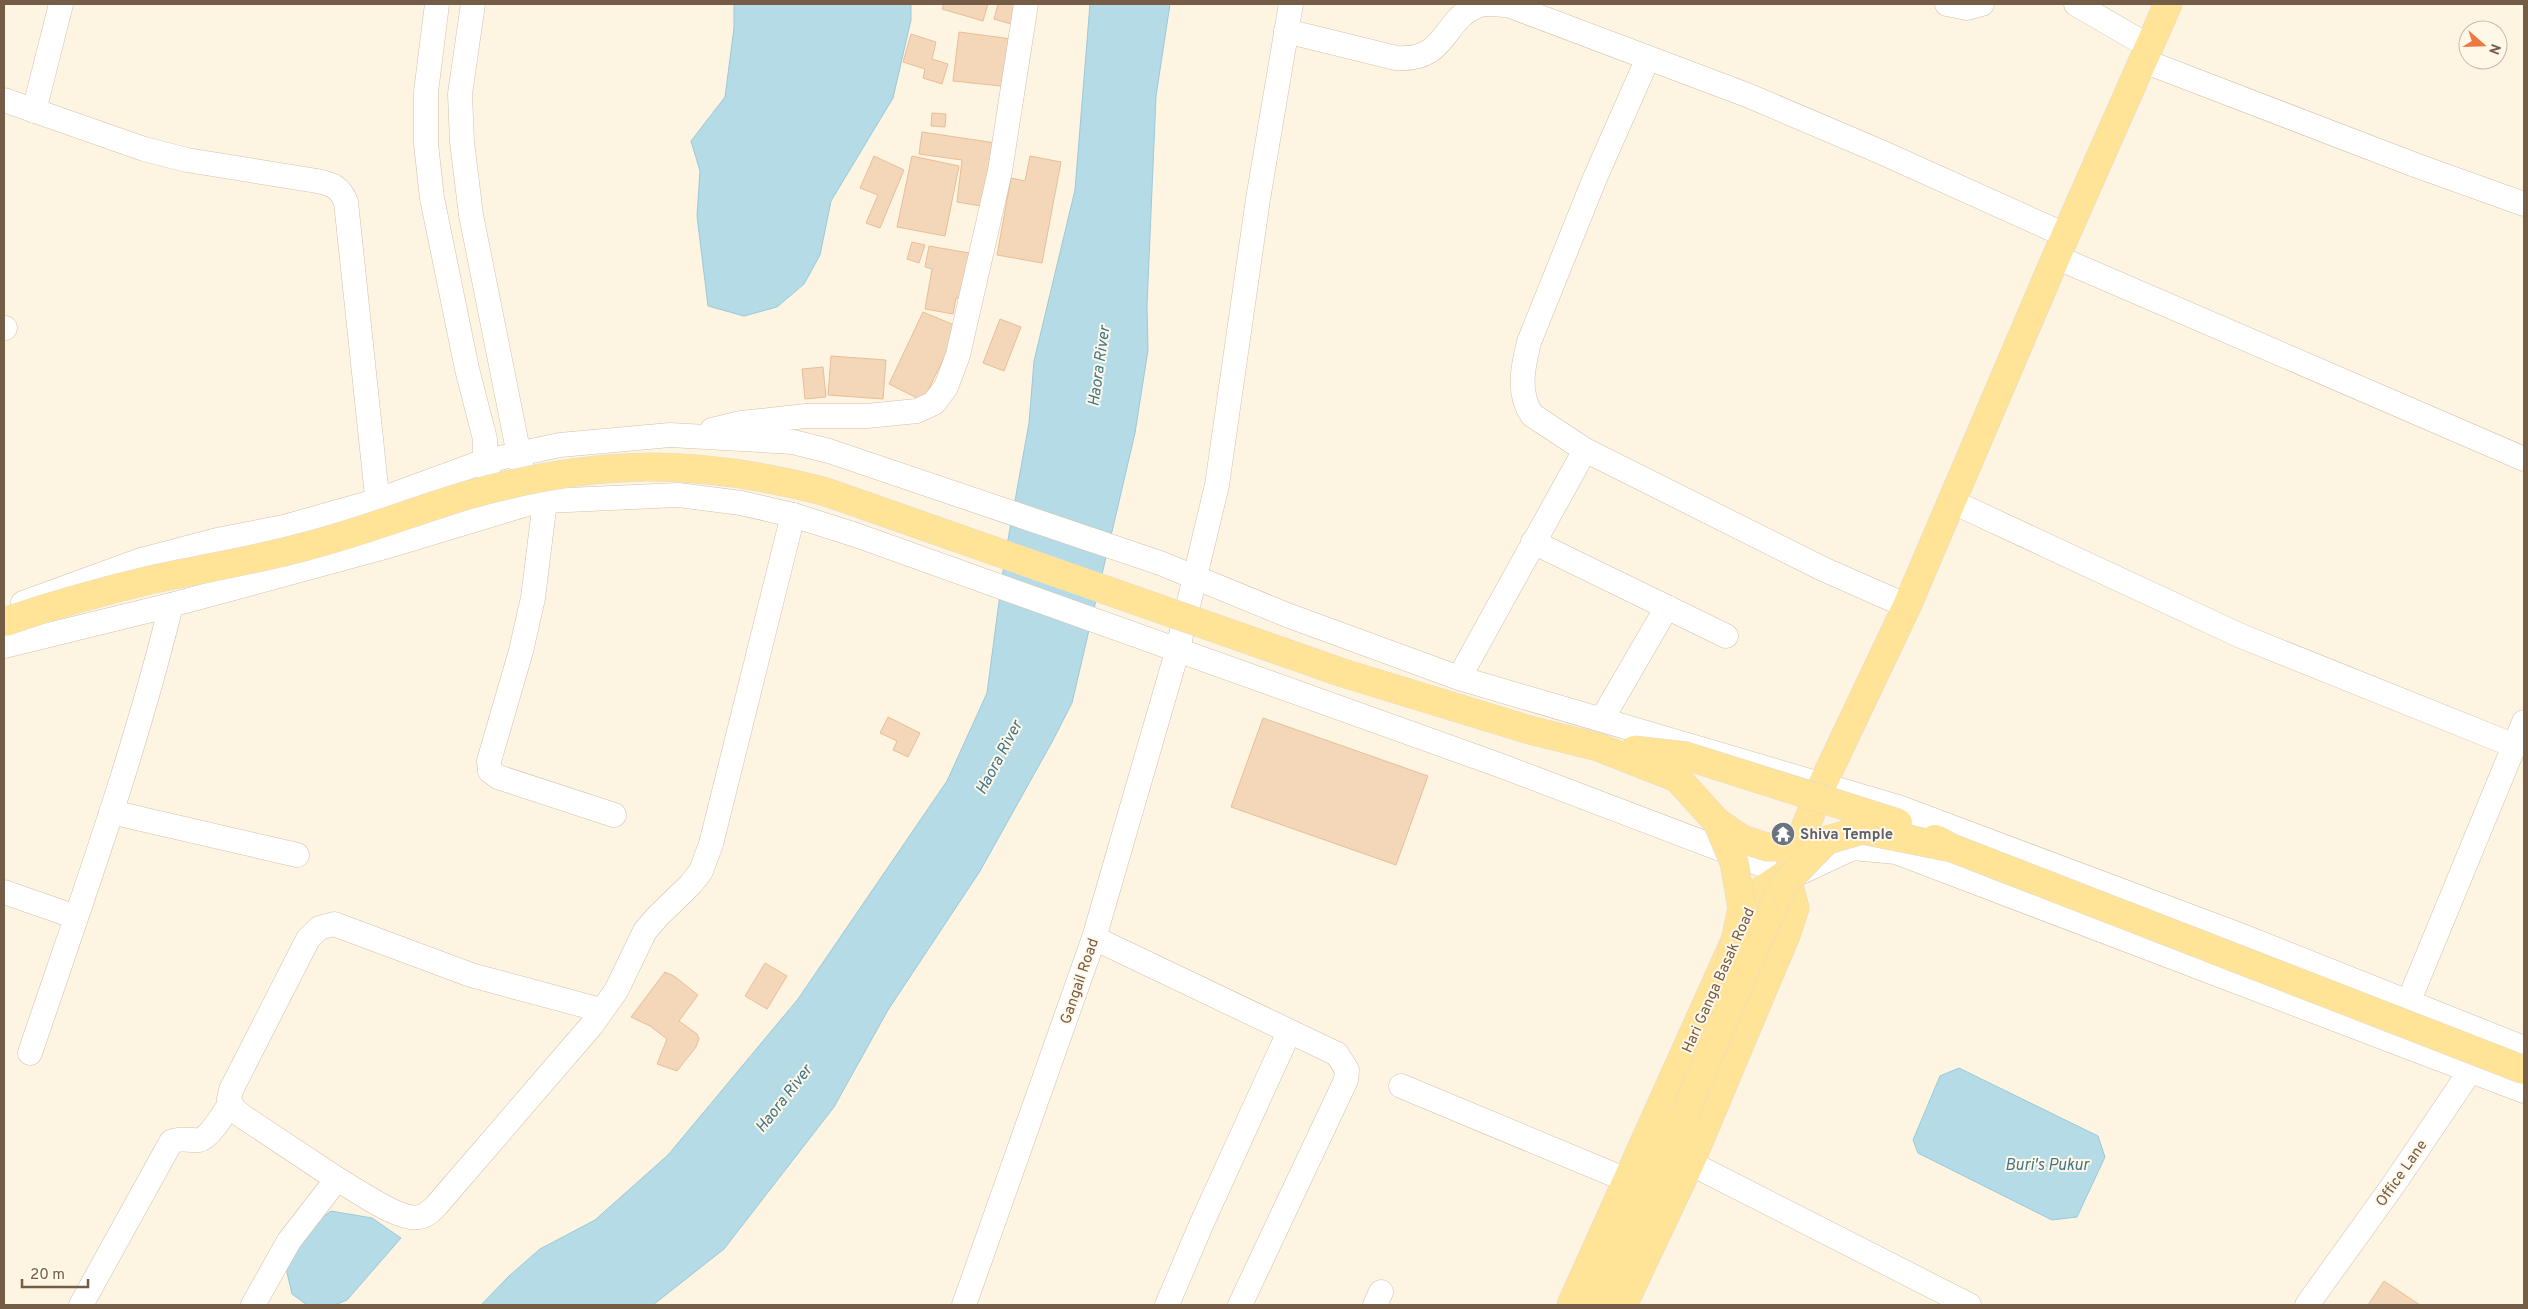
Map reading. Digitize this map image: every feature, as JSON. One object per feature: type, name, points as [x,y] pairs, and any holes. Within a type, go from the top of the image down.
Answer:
[{"type":"main road","points":[[1623,1305],[1690,1163],[1786,935],[1795,908],[1786,874],[1823,783],[1907,606],[2061,246],[2168,4]]},
{"type":"main road","points":[[4,622],[103,592],[309,546],[468,496],[517,483],[608,467],[694,467],[737,472],[822,491],[1343,673],[1526,729],[1598,747],[1677,778],[1717,822],[1742,839],[1767,847],[1804,847],[1862,830],[1952,848]]},
{"type":"main road","points":[[1598,747],[1686,756],[1919,830],[1952,848],[2524,1070]]},
{"type":"main road","points":[[1684,1115],[1731,966],[1742,908],[1734,862],[1717,822]]},
{"type":"main road","points":[[1597,1305],[1684,1115],[1756,944],[1784,884],[1827,840]]},
{"type":"main road","name":"Hari Ganga Basak Road","points":[[1571,1305],[1629,1180],[1756,894],[1786,874]]},
{"type":"street","points":[[34,111],[62,4]]},
{"type":"street","points":[[437,4],[426,92],[426,144],[432,198],[444,261],[485,439],[485,462],[500,512]]},
{"type":"street","points":[[473,4],[460,94],[462,142],[471,215],[520,455],[536,502],[533,598],[521,651],[489,761],[490,771],[498,777],[614,815]]},
{"type":"street","points":[[4,610],[141,560],[217,540],[284,527],[376,501],[485,462],[560,445],[714,430],[741,423],[806,416],[868,416],[918,412],[934,402],[946,387],[958,355],[983,252],[1000,170],[1026,4]]},
{"type":"street","name":"Gangail Road","points":[[964,1305],[1094,938],[1177,652],[1217,485],[1262,172],[1291,4]]},
{"type":"street","points":[[1286,31],[1396,58],[1410,59],[1431,51],[1469,10],[1479,4],[1508,5],[1747,95],[1863,144],[2061,246],[2524,459]]},
{"type":"street","points":[[1947,4],[1968,8],[1982,4]]},
{"type":"street","points":[[2076,4],[2146,54],[2415,165],[2524,204]]},
{"type":"street","points":[[1648,58],[1542,306],[1522,367],[1524,398],[1532,415],[1585,450],[1822,569],[1907,606]]},
{"type":"street","points":[[4,100],[144,148],[187,160],[317,181],[335,186],[342,192],[346,202],[376,501],[385,547]]},
{"type":"street","points":[[670,435],[793,442],[829,451],[1160,563],[1287,615],[1459,678],[1898,806],[2228,930],[2492,1037],[2524,1048]]},
{"type":"street","points":[[1459,678],[1585,450]]},
{"type":"street","points":[[4,646],[171,605],[385,547],[536,502],[678,495],[741,503],[793,515],[856,535],[1144,638],[1177,652],[1499,765],[1786,874],[1789,878],[1853,848],[1896,852],[2524,1091]]},
{"type":"street","points":[[1951,500],[2241,636],[2515,746]]},
{"type":"street","points":[[230,1104],[245,1118],[338,1179],[396,1213],[418,1218],[427,1214],[554,1072],[592,1026],[627,970],[634,950],[645,931],[690,885],[701,871],[711,844],[793,515]]},
{"type":"street","points":[[1533,542],[1726,636]]},
{"type":"street","points":[[30,1053],[111,812],[159,655],[171,605]]},
{"type":"street","points":[[1602,720],[1667,607]]},
{"type":"street","points":[[2408,1003],[2524,722]]},
{"type":"street","points":[[111,812],[297,855]]},
{"type":"street","points":[[4,892],[76,917]]},
{"type":"street","points":[[81,1305],[171,1142],[182,1138],[198,1140],[206,1137],[230,1104],[231,1090],[308,939],[318,928],[334,924],[471,975],[601,1010]]},
{"type":"street","points":[[1094,938],[1337,1054],[1348,1070],[1346,1080],[1240,1305]]},
{"type":"street","points":[[1167,1305],[1201,1225],[1289,1032]]},
{"type":"street","name":"Office Lane","points":[[2307,1305],[2394,1184],[2492,1037]]},
{"type":"street","points":[[1401,1086],[1629,1180]]},
{"type":"street","points":[[1690,1163],[1969,1305]]},
{"type":"street","points":[[254,1305],[289,1241],[338,1179]]},
{"type":"water","points":[[734,4],[911,4],[911,20],[893,98],[831,201],[820,255],[804,284],[777,307],[744,316],[708,306],[697,216],[700,171],[691,141],[725,97],[734,28]]},
{"type":"water","name":"Haora River","points":[[1090,4],[1170,4],[1156,96],[1147,306],[1148,350],[1135,433],[1072,703],[980,871],[888,1010],[834,1107],[724,1249],[653,1305],[481,1305],[509,1276],[540,1249],[595,1220],[668,1155],[798,999],[947,781],[987,693],[1005,556],[1029,423],[1034,361],[1075,190]]},
{"type":"water","name":"Buri's Pukur","points":[[1959,1068],[2098,1136],[2105,1157],[2077,1217],[2052,1220],[1918,1153],[1913,1140],[1940,1076]]},
{"type":"water","points":[[331,1211],[372,1218],[401,1238],[347,1300],[335,1305],[307,1305],[292,1294],[286,1268],[301,1233]]},
{"type":"building","points":[[944,4],[988,4],[983,21],[942,9]]},
{"type":"building","points":[[998,4],[1020,4],[1014,25],[994,19]]},
{"type":"building","points":[[959,32],[1012,39],[1010,87],[953,81]]},
{"type":"building","points":[[911,34],[936,42],[932,59],[948,64],[942,84],[923,78],[925,69],[903,62]]},
{"type":"building","points":[[932,113],[946,114],[945,127],[931,126]]},
{"type":"building","points":[[922,132],[996,143],[987,207],[957,202],[962,160],[919,154]]},
{"type":"building","points":[[874,156],[904,170],[880,228],[866,223],[878,195],[860,188]]},
{"type":"building","points":[[912,156],[959,166],[945,236],[897,227]]},
{"type":"building","points":[[1030,156],[1061,162],[1042,263],[997,255],[1011,178],[1025,181]]},
{"type":"building","points":[[912,242],[925,245],[919,263],[907,259]]},
{"type":"building","points":[[929,246],[969,253],[968,300],[956,298],[953,314],[925,309],[932,269],[925,267]]},
{"type":"building","points":[[923,312],[959,327],[923,401],[889,384]]},
{"type":"building","points":[[1000,319],[1021,327],[1004,371],[983,363]]},
{"type":"building","points":[[831,356],[886,360],[883,399],[828,395]]},
{"type":"building","points":[[823,367],[826,397],[805,399],[802,369]]},
{"type":"building","points":[[888,717],[920,733],[908,757],[893,750],[897,741],[880,733]]},
{"type":"building","points":[[1263,718],[1428,776],[1396,865],[1231,807]]},
{"type":"building","points":[[765,963],[787,976],[767,1009],[745,996]]},
{"type":"building","points":[[665,972],[674,976],[698,995],[679,1021],[697,1034],[699,1039],[696,1047],[677,1071],[657,1064],[667,1039],[650,1026],[631,1017]]},
{"type":"building","points":[[2384,1281],[2420,1305],[2368,1305]]},
{"type":"place","name":"Shiva Temple","points":[[1783,834]]}]
